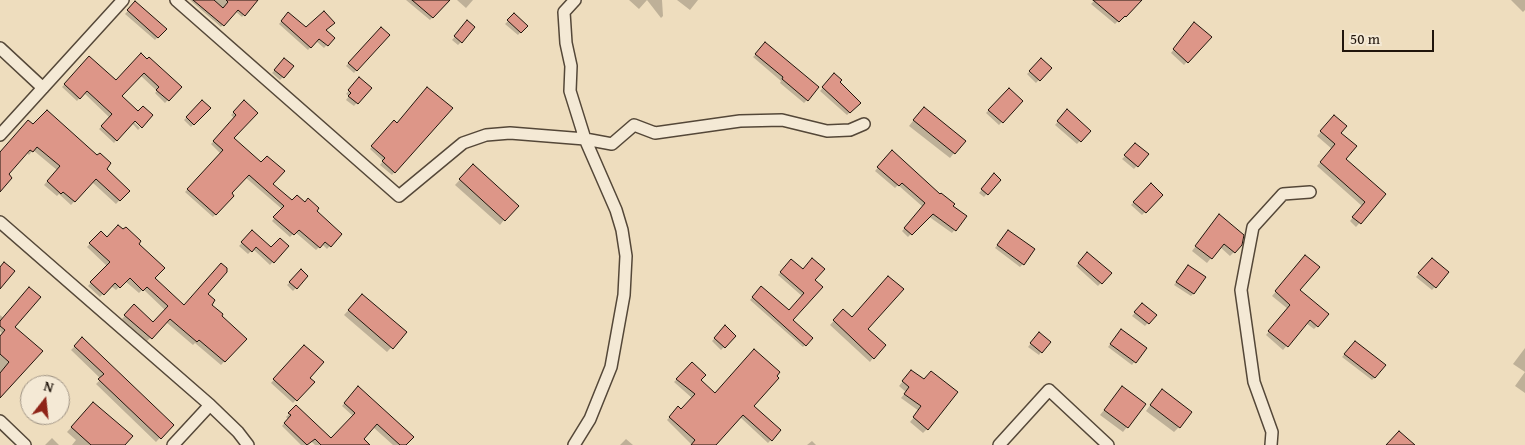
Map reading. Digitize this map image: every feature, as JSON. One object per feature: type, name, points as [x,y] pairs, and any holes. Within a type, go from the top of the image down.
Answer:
[{"type":"street","points":[[0,135],[123,0]]},
{"type":"street","points":[[176,0],[399,196],[463,142],[486,135],[510,133],[585,139],[612,144],[634,124],[655,133],[740,121],[782,120],[827,131],[850,130],[864,124]]},
{"type":"street","points":[[574,445],[590,419],[611,367],[624,295],[626,256],[622,230],[616,210],[585,139],[570,90],[571,66],[566,44],[564,12],[575,0]]},
{"type":"street","points":[[0,48],[43,88]]},
{"type":"street","points":[[1271,445],[1272,432],[1254,382],[1241,290],[1253,227],[1283,194],[1310,192]]},
{"type":"street","points":[[0,222],[210,404],[238,432],[248,445]]},
{"type":"street","points":[[1000,445],[1049,390],[1108,445]]},
{"type":"street","points":[[173,445],[210,404]]},
{"type":"street","points":[[1,425],[25,445]]},
{"type":"building","points":[[193,0],[214,0],[223,8],[228,2],[226,0],[258,0],[245,16],[238,10],[224,26]]},
{"type":"building","points":[[412,0],[450,0],[433,18]]},
{"type":"building","points":[[1093,0],[1142,0],[1119,22]]},
{"type":"building","points":[[135,1],[167,29],[158,38],[127,10]]},
{"type":"building","points":[[324,11],[335,23],[326,30],[335,38],[328,46],[319,39],[311,48],[281,21],[288,12],[306,27]]},
{"type":"building","points":[[514,13],[528,26],[521,33],[507,20]]},
{"type":"building","points":[[467,20],[475,27],[462,43],[454,36]]},
{"type":"building","points":[[1194,22],[1212,37],[1188,63],[1173,49]]},
{"type":"building","points":[[381,27],[390,35],[357,71],[348,63]]},
{"type":"building","points":[[765,42],[819,87],[808,101],[755,54]]},
{"type":"building","points":[[141,53],[147,59],[149,57],[182,87],[169,101],[156,90],[159,87],[144,73],[122,96],[138,111],[143,106],[153,115],[142,128],[135,121],[117,141],[101,126],[112,114],[87,91],[80,99],[64,84],[89,56],[116,80]]},
{"type":"building","points":[[284,58],[294,66],[284,78],[274,70]]},
{"type":"building","points":[[1041,58],[1052,68],[1040,81],[1029,71]]},
{"type":"building","points":[[834,73],[842,80],[840,82],[861,103],[850,113],[822,87]]},
{"type":"building","points":[[359,77],[372,88],[358,104],[348,96],[351,93],[348,90]]},
{"type":"building","points":[[427,87],[453,108],[395,173],[382,161],[385,158],[371,146],[394,120],[397,123]]},
{"type":"building","points":[[1009,88],[1023,101],[1003,123],[988,110]]},
{"type":"building","points":[[202,100],[211,108],[194,125],[186,117]]},
{"type":"building","points":[[244,100],[258,113],[234,138],[261,162],[267,156],[285,171],[273,184],[292,200],[297,195],[305,202],[308,198],[319,208],[317,211],[342,234],[331,247],[325,242],[320,248],[299,230],[294,235],[273,217],[284,206],[249,175],[232,193],[234,196],[216,215],[187,189],[223,150],[213,141],[236,115],[233,112]]},
{"type":"building","points":[[924,107],[966,141],[955,154],[913,120]]},
{"type":"building","points":[[1067,109],[1091,131],[1081,142],[1057,121]]},
{"type":"building","points":[[47,110],[97,155],[100,153],[111,163],[107,169],[130,191],[120,201],[96,179],[75,202],[63,192],[61,194],[47,181],[60,166],[37,147],[33,152],[30,150],[9,174],[12,178],[0,192],[0,152],[28,120],[33,124]]},
{"type":"building","points":[[1334,115],[1347,126],[1341,133],[1357,146],[1346,159],[1386,194],[1361,224],[1352,217],[1365,202],[1320,162],[1335,144],[1320,131]]},
{"type":"building","points":[[1135,143],[1149,154],[1138,167],[1124,155]]},
{"type":"building","points":[[892,150],[940,194],[955,204],[953,206],[967,216],[956,231],[933,214],[912,235],[904,228],[925,203],[902,183],[899,186],[877,167]]},
{"type":"building","points":[[473,164],[519,206],[505,221],[459,179]]},
{"type":"building","points":[[994,173],[1001,180],[988,195],[981,189]]},
{"type":"building","points":[[1151,183],[1163,195],[1146,213],[1133,202]]},
{"type":"building","points":[[1219,214],[1244,235],[1242,245],[1235,253],[1224,244],[1212,259],[1195,246]]},
{"type":"building","points":[[118,225],[123,229],[126,227],[141,241],[139,244],[165,268],[155,278],[184,305],[221,263],[227,268],[227,272],[208,294],[215,300],[212,305],[247,339],[225,362],[170,319],[152,339],[124,315],[134,304],[153,322],[168,306],[147,287],[143,291],[130,278],[120,288],[115,283],[104,295],[90,282],[110,262],[89,243],[101,231],[107,237]]},
{"type":"building","points":[[252,230],[271,247],[280,238],[289,246],[274,263],[256,247],[252,252],[241,242]]},
{"type":"building","points":[[1008,230],[1035,249],[1024,265],[997,245]]},
{"type":"building","points":[[1087,252],[1112,273],[1102,284],[1078,263]]},
{"type":"building","points":[[1305,255],[1320,267],[1300,290],[1329,314],[1318,327],[1310,320],[1288,347],[1268,331],[1290,305],[1275,291]]},
{"type":"building","points":[[812,258],[825,269],[815,280],[823,287],[793,320],[813,338],[806,346],[752,297],[761,286],[789,310],[804,293],[780,272],[791,259],[803,269]]},
{"type":"building","points":[[1432,258],[1449,272],[1436,288],[1418,273]]},
{"type":"building","points":[[4,262],[15,271],[0,289],[0,267]]},
{"type":"building","points":[[1188,265],[1206,277],[1194,294],[1176,282]]},
{"type":"building","points":[[301,269],[308,276],[297,289],[289,282]]},
{"type":"building","points":[[888,276],[904,289],[868,329],[886,345],[874,359],[833,320],[843,309],[852,317]]},
{"type":"building","points":[[29,287],[41,297],[15,327],[43,351],[0,398],[0,373],[9,362],[0,354],[0,336],[5,330],[0,326],[0,321]]},
{"type":"building","points":[[362,294],[407,332],[393,349],[348,310]]},
{"type":"building","points":[[1142,303],[1157,315],[1149,324],[1134,312]]},
{"type":"building","points":[[725,325],[736,336],[725,348],[714,338]]},
{"type":"building","points":[[1121,329],[1147,348],[1136,363],[1110,344]]},
{"type":"building","points":[[1039,332],[1051,342],[1042,353],[1030,343]]},
{"type":"building","points":[[82,337],[174,425],[161,439],[98,379],[104,374],[74,346]]},
{"type":"building","points":[[1355,341],[1386,365],[1375,378],[1344,354]]},
{"type":"building","points":[[304,345],[324,362],[310,378],[315,382],[297,401],[273,379]]},
{"type":"building","points":[[754,349],[780,372],[777,376],[779,378],[754,406],[781,430],[772,441],[743,415],[716,445],[691,445],[695,440],[669,417],[678,406],[681,409],[695,394],[676,379],[692,362],[706,375],[701,380],[715,393]]},
{"type":"building","points":[[911,370],[924,379],[931,371],[958,392],[928,430],[913,417],[921,406],[904,394],[909,387],[902,381]]},
{"type":"building","points":[[358,386],[414,437],[406,445],[400,445],[377,424],[364,439],[370,445],[321,445],[315,439],[307,445],[284,423],[291,415],[288,413],[296,405],[331,438],[355,413],[344,403]]},
{"type":"building","points":[[1122,386],[1146,404],[1128,428],[1104,410]]},
{"type":"building","points":[[1162,389],[1192,412],[1180,428],[1150,405]]},
{"type":"building","points":[[93,402],[133,436],[125,445],[91,445],[71,427]]},
{"type":"building","points":[[1399,431],[1415,445],[1386,445]]}]
